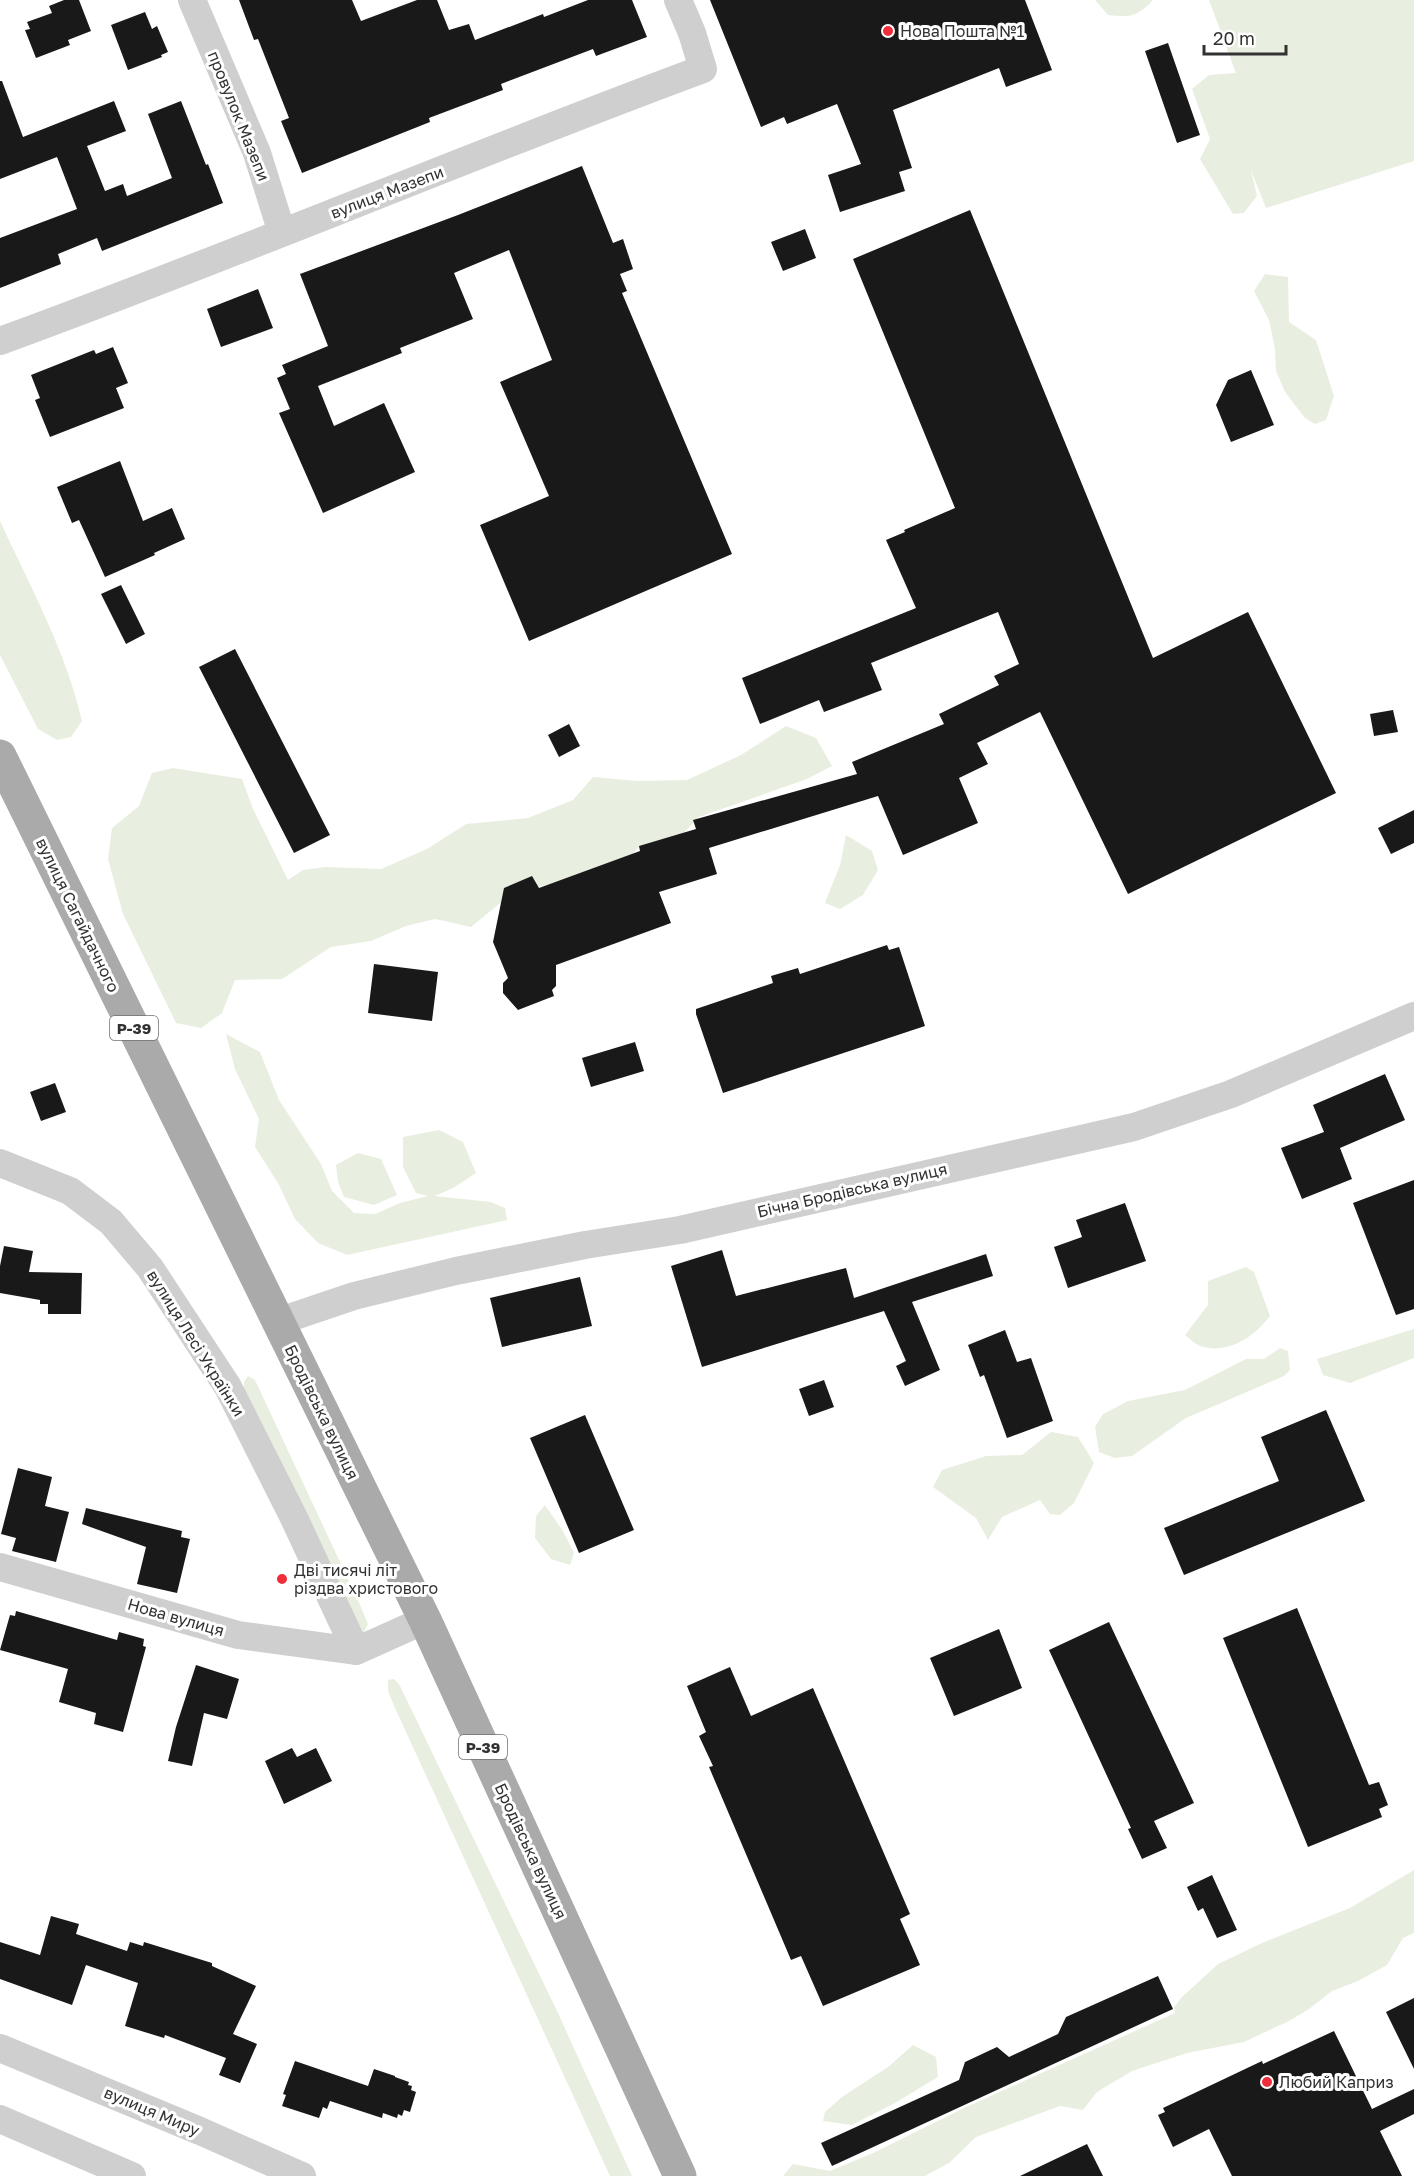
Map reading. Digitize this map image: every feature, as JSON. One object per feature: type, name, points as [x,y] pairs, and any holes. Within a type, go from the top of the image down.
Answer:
[{"type":"main road","name":"вулиця Сагайдачного","points":[[0,756],[272,1311]]},
{"type":"main road","name":"Бродівська вулиця","points":[[272,1311],[425,1620],[680,2176]]},
{"type":"street","name":"провулок Мазепи","points":[[192,0],[257,153],[282,233]]},
{"type":"street","name":"вулиця Мазепи","points":[[0,341],[704,69],[678,0]]},
{"type":"street","name":"Бічна Бродівська вулиця","points":[[272,1311],[354,1296],[456,1271],[585,1245],[680,1230],[1134,1127],[1231,1094],[1414,1016]]},
{"type":"street","name":"вулиця Лесі Українки","points":[[0,1163],[70,1191],[111,1222],[150,1268],[228,1387],[294,1518],[356,1651]]},
{"type":"street","name":"Нова вулиця","points":[[0,1567],[238,1635],[356,1651]]},
{"type":"street","points":[[356,1651],[425,1620]]},
{"type":"street","name":"вулиця Миру","points":[[0,2048],[302,2176]]},
{"type":"street","points":[[0,2119],[132,2176]]},
{"type":"green space","points":[[1095,0],[1153,0],[1137,13],[1122,16],[1108,15]]},
{"type":"green space","points":[[1209,0],[1414,0],[1414,161],[1266,208],[1251,170],[1257,196],[1244,213],[1233,214],[1200,159],[1210,139],[1192,89],[1209,75],[1236,73]]},
{"type":"green space","points":[[1265,274],[1288,277],[1289,322],[1316,340],[1334,396],[1326,420],[1315,424],[1305,418],[1285,392],[1276,371],[1275,349],[1269,320],[1254,291]]},
{"type":"green space","points":[[0,521],[67,669],[82,721],[71,737],[57,740],[38,729],[0,655]]},
{"type":"green space","points":[[786,726],[816,738],[832,766],[807,779],[699,817],[681,836],[640,846],[619,869],[589,878],[541,886],[509,896],[471,927],[435,919],[406,926],[371,941],[331,947],[282,979],[235,980],[222,1013],[201,1028],[176,1023],[123,914],[108,859],[112,828],[139,806],[152,773],[173,768],[242,779],[253,809],[288,880],[303,870],[326,867],[381,869],[427,849],[466,824],[528,818],[573,800],[593,777],[637,781],[687,780],[741,755]]},
{"type":"green space","points":[[846,835],[872,851],[878,870],[863,895],[840,909],[825,903],[840,865]]},
{"type":"green space","points":[[226,1034],[260,1052],[279,1100],[321,1164],[332,1191],[354,1213],[375,1214],[400,1203],[428,1196],[416,1193],[403,1167],[403,1137],[439,1130],[463,1142],[476,1173],[453,1188],[435,1196],[491,1202],[505,1208],[507,1220],[347,1255],[318,1243],[295,1219],[279,1185],[255,1147],[259,1119],[235,1069]]},
{"type":"green space","points":[[358,1153],[381,1159],[397,1195],[374,1205],[344,1197],[338,1182],[336,1165]]},
{"type":"green space","points":[[1246,1267],[1254,1272],[1270,1316],[1248,1337],[1230,1346],[1210,1348],[1196,1344],[1185,1335],[1208,1305],[1208,1281]]},
{"type":"green space","points":[[1414,1329],[1414,1358],[1350,1383],[1323,1375],[1317,1359]]},
{"type":"green space","points":[[1280,1348],[1288,1351],[1290,1370],[1284,1376],[1186,1418],[1132,1456],[1115,1458],[1099,1452],[1095,1427],[1103,1414],[1128,1401],[1185,1390],[1246,1359],[1264,1359]]},
{"type":"green space","points":[[248,1376],[255,1380],[361,1607],[368,1624],[363,1634],[244,1391],[244,1382]]},
{"type":"green space","points":[[1051,1432],[1078,1437],[1094,1463],[1074,1503],[1060,1515],[1050,1514],[1040,1500],[1002,1517],[988,1540],[976,1518],[933,1487],[942,1470],[986,1456],[1022,1455]]},
{"type":"green space","points":[[545,1505],[563,1531],[574,1553],[570,1565],[551,1559],[535,1538],[536,1516]]},
{"type":"green space","points":[[394,1679],[399,1684],[558,2013],[632,2176],[610,2176],[395,1708],[388,1691],[388,1680]]},
{"type":"green space","points":[[1414,1870],[1414,1933],[1403,1938],[1387,1965],[1358,1981],[1332,1991],[1289,2021],[1244,2042],[1187,2053],[1132,2071],[1097,2092],[1083,2110],[1060,2106],[976,2137],[949,2163],[925,2176],[783,2176],[793,2164],[830,2171],[1175,2013],[1174,2007],[1182,1997],[1218,1964],[1262,1943],[1350,1908]]},
{"type":"green space","points":[[913,2045],[936,2057],[938,2077],[852,2125],[823,2121],[825,2112],[842,2097],[888,2067]]},
{"type":"building","points":[[64,0],[79,0],[91,31],[68,40],[70,45],[36,58],[25,30],[30,29],[27,22],[52,13],[49,6]]},
{"type":"building","points":[[239,0],[352,0],[361,21],[417,0],[437,0],[449,30],[469,24],[475,40],[543,14],[544,17],[588,0],[632,0],[647,37],[596,56],[593,49],[501,84],[503,90],[429,118],[430,122],[302,173],[281,121],[289,118],[258,39],[254,40]]},
{"type":"building","points":[[710,0],[1025,0],[1052,70],[1006,87],[999,68],[893,110],[912,168],[899,172],[905,191],[840,212],[828,175],[861,164],[837,104],[787,124],[784,117],[761,127]]},
{"type":"building","points":[[145,12],[152,29],[157,26],[168,52],[161,55],[162,57],[128,70],[111,25]]},
{"type":"building","points":[[1168,43],[1200,135],[1177,143],[1145,51]]},
{"type":"building","points":[[0,81],[2,81],[23,137],[114,101],[126,131],[87,146],[105,191],[123,184],[127,196],[172,178],[148,114],[181,101],[223,203],[102,251],[97,238],[58,254],[61,264],[0,288],[0,238],[77,209],[57,157],[0,179]]},
{"type":"building","points":[[582,166],[613,243],[623,239],[633,269],[620,274],[627,291],[622,293],[732,554],[529,641],[480,525],[549,496],[500,382],[552,360],[509,250],[454,273],[473,319],[400,348],[402,353],[318,386],[334,426],[384,403],[415,472],[323,513],[279,413],[290,409],[277,378],[286,374],[282,365],[328,346],[300,274]]},
{"type":"building","points":[[970,210],[1153,658],[1248,612],[1336,793],[1128,894],[1040,712],[977,743],[988,764],[959,778],[978,823],[903,855],[878,796],[709,848],[717,874],[659,892],[671,923],[556,965],[556,986],[552,990],[554,996],[518,1010],[503,993],[503,983],[508,978],[493,942],[504,888],[532,876],[539,888],[640,851],[639,846],[696,829],[693,820],[857,774],[852,762],[944,724],[939,714],[999,685],[994,676],[1019,664],[998,612],[871,663],[882,690],[824,712],[819,700],[760,724],[742,678],[916,608],[886,540],[955,508],[853,259]]},
{"type":"building","points":[[805,229],[816,258],[783,271],[771,242]]},
{"type":"building","points":[[258,289],[273,328],[221,347],[207,309]]},
{"type":"building","points":[[113,347],[128,383],[116,388],[124,408],[50,437],[35,400],[40,398],[31,375],[94,350],[96,354]]},
{"type":"building","points":[[1251,370],[1274,425],[1231,442],[1216,405],[1228,380]]},
{"type":"building","points":[[120,461],[143,521],[172,508],[185,539],[105,577],[79,520],[72,523],[57,487]]},
{"type":"building","points":[[121,585],[145,634],[126,644],[101,594]]},
{"type":"building","points":[[235,649],[330,835],[294,853],[199,667]]},
{"type":"building","points":[[1393,710],[1398,732],[1374,736],[1370,714]]},
{"type":"building","points":[[569,724],[580,746],[559,757],[548,735]]},
{"type":"building","points":[[1414,810],[1414,843],[1391,854],[1378,828]]},
{"type":"building","points":[[887,945],[889,950],[899,947],[925,1026],[723,1093],[696,1009],[773,983],[771,976],[798,968],[800,974]]},
{"type":"building","points":[[374,964],[438,972],[432,1021],[368,1013]]},
{"type":"building","points":[[635,1042],[644,1071],[591,1087],[582,1058]]},
{"type":"building","points":[[1385,1074],[1405,1120],[1340,1148],[1352,1179],[1302,1199],[1281,1148],[1324,1132],[1313,1105]]},
{"type":"building","points":[[55,1083],[66,1112],[41,1121],[30,1092]]},
{"type":"building","points":[[1414,1180],[1414,1309],[1396,1315],[1353,1203]]},
{"type":"building","points":[[1125,1203],[1146,1261],[1068,1288],[1054,1247],[1082,1237],[1076,1220]]},
{"type":"building","points":[[4,1246],[33,1251],[29,1272],[82,1273],[81,1314],[48,1314],[48,1304],[40,1304],[40,1300],[0,1293],[0,1266]]},
{"type":"building","points":[[722,1250],[736,1296],[846,1268],[854,1298],[986,1254],[993,1276],[912,1302],[940,1370],[905,1386],[896,1366],[906,1361],[884,1311],[702,1367],[671,1266]]},
{"type":"building","points":[[580,1277],[592,1326],[502,1347],[490,1298]]},
{"type":"building","points":[[1005,1330],[1017,1362],[1031,1358],[1053,1421],[1007,1438],[984,1375],[980,1377],[968,1345]]},
{"type":"building","points":[[824,1380],[834,1407],[809,1416],[799,1389]]},
{"type":"building","points":[[1326,1410],[1365,1501],[1184,1575],[1164,1528],[1279,1481],[1261,1437]]},
{"type":"building","points":[[585,1415],[634,1530],[579,1553],[530,1438]]},
{"type":"building","points":[[18,1468],[52,1477],[45,1506],[69,1512],[56,1562],[12,1551],[16,1538],[1,1534]]},
{"type":"building","points":[[86,1508],[182,1531],[181,1537],[190,1539],[177,1593],[137,1584],[146,1547],[82,1524]]},
{"type":"building","points":[[1297,1608],[1369,1785],[1379,1782],[1388,1805],[1379,1809],[1382,1817],[1308,1847],[1223,1638]]},
{"type":"building","points":[[16,1611],[117,1640],[119,1632],[144,1639],[143,1646],[146,1647],[123,1732],[94,1724],[96,1713],[59,1702],[68,1669],[0,1650],[10,1615],[15,1616]]},
{"type":"building","points":[[1109,1622],[1194,1803],[1154,1821],[1167,1848],[1142,1859],[1128,1829],[1131,1828],[1049,1650]]},
{"type":"building","points":[[999,1629],[1022,1688],[954,1716],[930,1658]]},
{"type":"building","points":[[196,1665],[239,1679],[227,1719],[204,1713],[192,1766],[168,1761],[176,1727]]},
{"type":"building","points":[[730,1667],[751,1716],[813,1688],[910,1914],[900,1919],[920,1965],[823,2006],[801,1956],[791,1960],[709,1767],[713,1766],[699,1736],[706,1732],[687,1686]]},
{"type":"building","points":[[292,1748],[297,1757],[316,1748],[332,1781],[284,1804],[265,1761]]},
{"type":"building","points":[[1212,1875],[1237,1930],[1217,1938],[1203,1908],[1198,1911],[1187,1887]]},
{"type":"building","points":[[51,1916],[79,1924],[76,1934],[127,1951],[130,1942],[143,1946],[144,1942],[212,1963],[212,1966],[256,1986],[233,2034],[257,2044],[240,2083],[219,2075],[226,2058],[165,2035],[164,2038],[125,2026],[138,1983],[86,1965],[72,2005],[0,1979],[0,1942],[40,1955]]},
{"type":"building","points":[[1158,1976],[1173,2009],[832,2166],[821,2143],[959,2080],[965,2062],[997,2047],[1009,2057],[1058,2034],[1066,2017]]},
{"type":"building","points":[[1414,1998],[1414,2069],[1386,2012]]},
{"type":"building","points":[[1334,2031],[1372,2109],[1414,2089],[1414,2114],[1380,2131],[1402,2176],[1232,2176],[1209,2129],[1173,2147],[1158,2115],[1165,2112],[1163,2108],[1262,2061],[1263,2064]]},
{"type":"building","points":[[295,2061],[368,2086],[374,2069],[409,2082],[408,2085],[412,2086],[411,2090],[416,2092],[410,2112],[404,2110],[402,2116],[398,2114],[397,2118],[383,2113],[382,2118],[330,2101],[327,2109],[323,2107],[319,2118],[282,2106],[286,2095],[283,2094]]},
{"type":"building","points":[[1087,2144],[1103,2176],[1020,2176]]},
{"type":"place","name":"Нова Пошта №1","points":[[888,31]]},
{"type":"place","name":"Дві тисячі літ різдва христового","points":[[282,1579]]},
{"type":"place","name":"Любий Каприз","points":[[1267,2082]]}]
